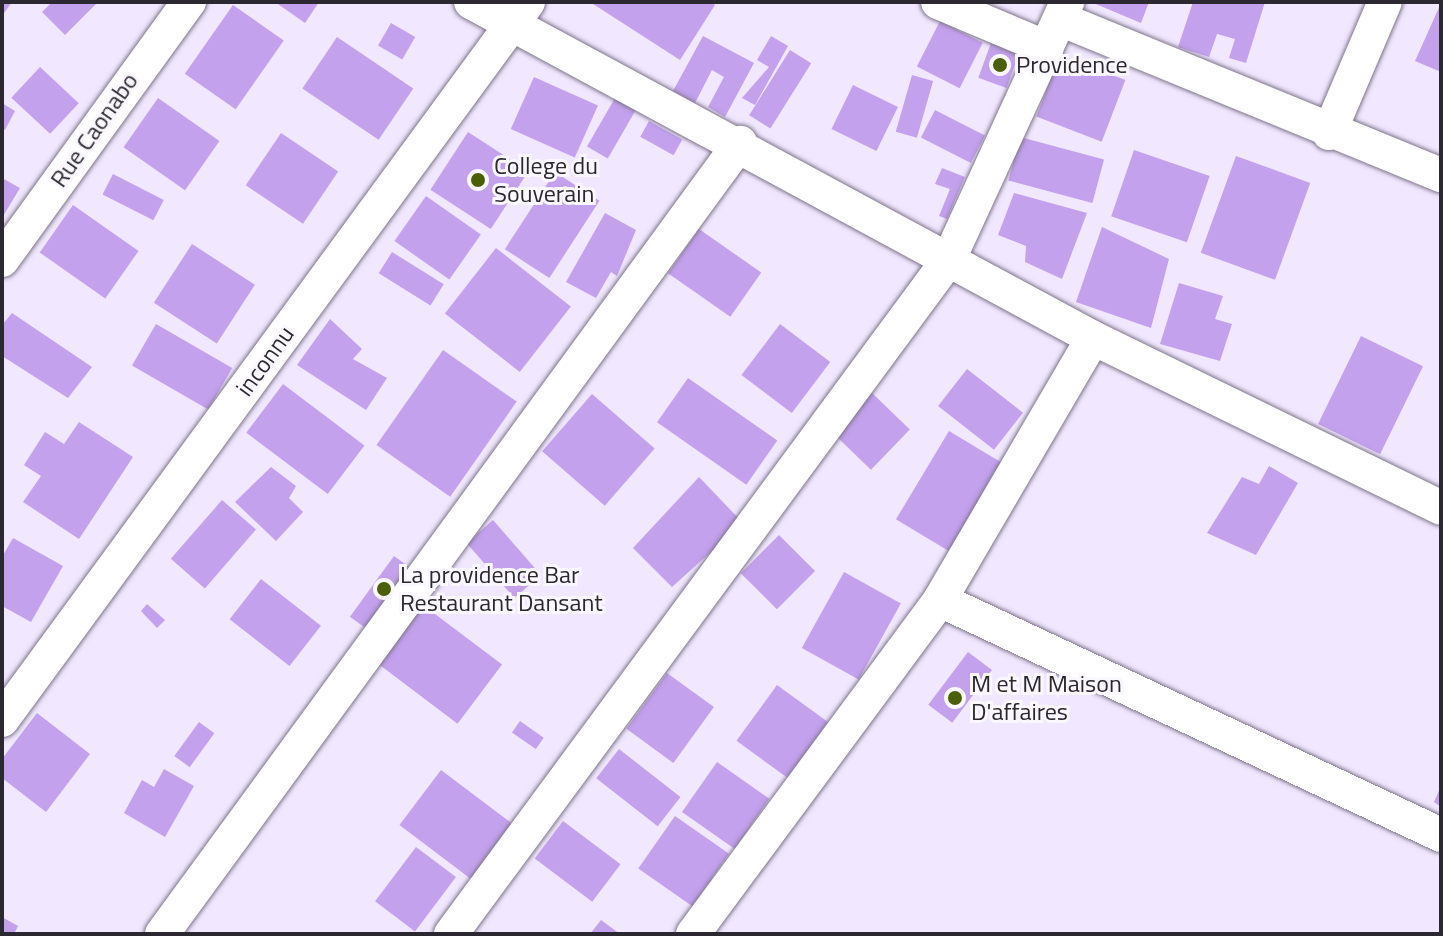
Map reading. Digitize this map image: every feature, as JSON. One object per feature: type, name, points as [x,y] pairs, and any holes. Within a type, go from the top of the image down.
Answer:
[{"type":"street","name":"Rue Caonabo","points":[[2,260],[189,2]]},
{"type":"street","points":[[471,2],[518,15],[740,143],[1093,338],[1441,508]]},
{"type":"street","points":[[938,2],[1058,23],[1441,175]]},
{"type":"street","points":[[1329,133],[1385,2]]},
{"type":"street","name":"inconnu","points":[[2,720],[518,15]]},
{"type":"street","points":[[451,934],[949,259],[1058,23]]},
{"type":"street","points":[[162,934],[740,143]]},
{"type":"street","points":[[693,934],[940,600],[1093,338]]},
{"type":"street","points":[[940,600],[1441,835]]},
{"type":"building","points":[[2,2],[12,2],[2,16]]},
{"type":"building","points":[[52,2],[98,2],[65,35],[42,12]]},
{"type":"building","points":[[275,2],[319,2],[305,23]]},
{"type":"building","points":[[590,2],[710,2],[715,5],[680,60]]},
{"type":"building","points":[[1091,2],[1149,2],[1141,23]]},
{"type":"building","points":[[1193,2],[1265,2],[1246,63],[1229,58],[1235,39],[1217,34],[1209,57],[1178,47]]},
{"type":"building","points":[[1441,3],[1441,72],[1415,61]]},
{"type":"building","points":[[233,5],[284,41],[236,109],[185,74]]},
{"type":"building","points":[[940,21],[983,43],[960,88],[917,66]]},
{"type":"building","points":[[391,23],[415,37],[402,60],[378,46]]},
{"type":"building","points":[[703,36],[754,63],[725,117],[708,107],[724,77],[712,70],[695,103],[673,91]]},
{"type":"building","points":[[771,36],[788,46],[755,105],[742,98],[769,67],[757,60]]},
{"type":"building","points":[[337,37],[413,88],[379,140],[302,88]]},
{"type":"building","points":[[991,43],[1019,53],[1007,88],[978,78]]},
{"type":"building","points":[[790,50],[811,63],[770,129],[749,115]]},
{"type":"building","points":[[1060,55],[1125,80],[1102,142],[1036,117]]},
{"type":"building","points":[[40,67],[79,103],[50,134],[11,98]]},
{"type":"building","points":[[912,75],[933,81],[917,138],[896,132]]},
{"type":"building","points":[[534,77],[598,105],[575,158],[511,129]]},
{"type":"building","points":[[853,85],[898,107],[876,151],[832,129]]},
{"type":"building","points":[[158,98],[219,141],[185,190],[124,147]]},
{"type":"building","points":[[615,98],[636,110],[608,158],[587,146]]},
{"type":"building","points":[[2,103],[15,111],[5,130],[2,128]]},
{"type":"building","points":[[935,110],[985,135],[971,163],[921,138]]},
{"type":"building","points":[[649,121],[682,139],[674,155],[640,137]]},
{"type":"building","points":[[468,132],[528,171],[491,229],[430,190]]},
{"type":"building","points":[[281,133],[338,172],[303,224],[246,185]]},
{"type":"building","points":[[1020,137],[1104,160],[1092,203],[1008,180]]},
{"type":"building","points":[[1134,150],[1210,176],[1187,242],[1111,216]]},
{"type":"building","points":[[1236,156],[1310,183],[1275,280],[1201,253]]},
{"type":"building","points":[[942,168],[965,177],[947,219],[939,216],[950,189],[935,184]]},
{"type":"building","points":[[555,172],[599,201],[549,278],[505,249]]},
{"type":"building","points":[[113,174],[164,200],[153,220],[103,194]]},
{"type":"building","points":[[2,178],[20,188],[2,218]]},
{"type":"building","points":[[1014,193],[1087,213],[1062,279],[1025,262],[1026,246],[998,235]]},
{"type":"building","points":[[426,196],[481,234],[449,279],[394,241]]},
{"type":"building","points":[[73,205],[139,251],[105,298],[40,253]]},
{"type":"building","points":[[605,213],[636,230],[617,276],[611,272],[596,298],[566,282]]},
{"type":"building","points":[[1102,227],[1169,259],[1151,328],[1076,302]]},
{"type":"building","points":[[699,229],[761,273],[730,317],[668,273]]},
{"type":"building","points":[[192,244],[255,285],[217,344],[154,303]]},
{"type":"building","points":[[496,248],[571,306],[520,372],[445,313]]},
{"type":"building","points":[[392,252],[444,284],[430,306],[379,273]]},
{"type":"building","points":[[1179,283],[1223,296],[1215,319],[1232,324],[1220,361],[1160,344]]},
{"type":"building","points":[[12,313],[92,367],[68,398],[2,356],[2,325]]},
{"type":"building","points":[[330,319],[362,349],[353,359],[387,378],[366,410],[297,365]]},
{"type":"building","points":[[156,324],[232,368],[208,410],[132,366]]},
{"type":"building","points":[[780,324],[830,362],[792,413],[741,375]]},
{"type":"building","points":[[1361,336],[1423,366],[1380,454],[1318,424]]},
{"type":"building","points":[[443,350],[517,402],[450,497],[376,445]]},
{"type":"building","points":[[967,369],[1023,413],[994,450],[938,406]]},
{"type":"building","points":[[688,378],[777,441],[746,485],[657,422]]},
{"type":"building","points":[[283,384],[364,445],[328,494],[246,433]]},
{"type":"building","points":[[871,392],[910,430],[871,470],[832,432]]},
{"type":"building","points":[[592,394],[655,448],[605,506],[542,451]]},
{"type":"building","points":[[79,422],[133,457],[79,539],[23,502],[41,476],[24,465],[45,432],[64,444]]},
{"type":"building","points":[[949,431],[1003,463],[950,552],[896,519]]},
{"type":"building","points":[[1269,466],[1298,483],[1256,555],[1207,533],[1242,477],[1259,484]]},
{"type":"building","points":[[271,467],[296,486],[289,498],[303,512],[276,541],[235,502]]},
{"type":"building","points":[[699,477],[743,523],[672,587],[633,548]]},
{"type":"building","points":[[222,500],[256,530],[205,588],[171,559]]},
{"type":"building","points":[[493,520],[541,575],[514,598],[467,543]]},
{"type":"building","points":[[779,535],[815,571],[777,609],[741,573]]},
{"type":"building","points":[[13,538],[63,566],[31,622],[2,606],[2,557]]},
{"type":"building","points":[[394,556],[413,570],[369,631],[350,617]]},
{"type":"building","points":[[844,572],[901,604],[859,680],[802,648]]},
{"type":"building","points":[[261,579],[321,626],[289,666],[230,619]]},
{"type":"building","points":[[147,604],[165,620],[157,628],[141,611]]},
{"type":"building","points":[[423,605],[502,665],[458,724],[378,664]]},
{"type":"building","points":[[968,652],[992,670],[952,723],[928,705]]},
{"type":"building","points":[[667,673],[714,707],[673,763],[626,729]]},
{"type":"building","points":[[777,685],[828,722],[787,778],[736,741]]},
{"type":"building","points":[[37,713],[90,754],[46,812],[2,778],[2,759]]},
{"type":"building","points":[[520,721],[544,738],[536,749],[512,732]]},
{"type":"building","points":[[199,722],[214,733],[190,767],[174,756]]},
{"type":"building","points":[[619,749],[680,797],[658,826],[596,778]]},
{"type":"building","points":[[717,762],[769,799],[734,849],[682,812]]},
{"type":"building","points":[[164,769],[194,786],[165,837],[124,813],[142,780],[154,787]]},
{"type":"building","points":[[441,770],[512,824],[471,879],[399,825]]},
{"type":"building","points":[[1441,786],[1441,807],[1434,802]]},
{"type":"building","points":[[675,816],[729,854],[692,906],[638,868]]},
{"type":"building","points":[[563,821],[621,864],[592,902],[535,859]]},
{"type":"building","points":[[416,847],[456,877],[415,931],[375,901]]},
{"type":"building","points":[[2,917],[18,926],[14,934],[2,934]]},
{"type":"building","points":[[601,920],[620,934],[590,934]]},
{"type":"place","name":"Providence","points":[[1000,65]]},
{"type":"place","name":"College du Souverain","points":[[478,180]]},
{"type":"place","name":"La providence Bar Restaurant Dansant","points":[[384,589]]},
{"type":"place","name":"M et M Maison D'affaires","points":[[955,698]]}]
